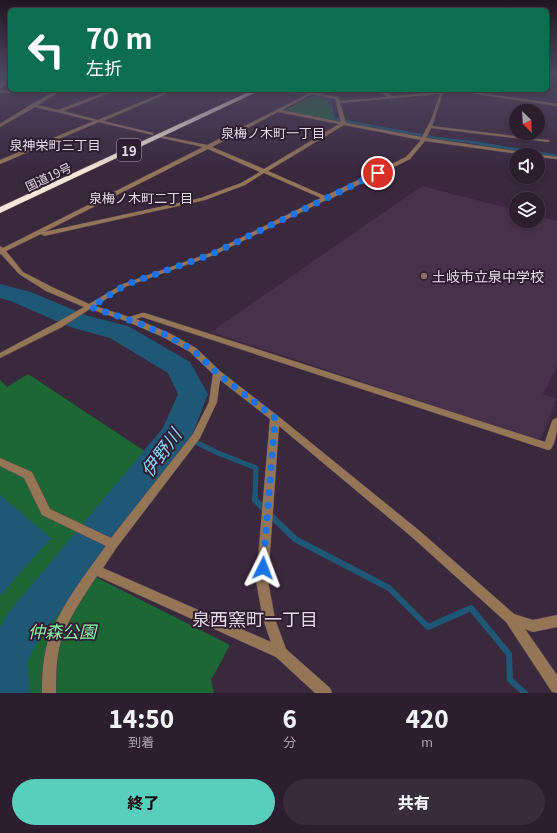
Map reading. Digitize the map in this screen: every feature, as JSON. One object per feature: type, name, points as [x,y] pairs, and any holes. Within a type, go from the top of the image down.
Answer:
[{"type":"highway","name":"国道19号","points":[[0,201],[211,106]]},
{"type":"highway","name":"国道19号","points":[[0,210],[223,106]]},
{"type":"street","points":[[0,126],[31,106]]},
{"type":"street","points":[[38,106],[151,134]]},
{"type":"street","points":[[58,112],[73,106]]},
{"type":"street","points":[[0,162],[133,106]]},
{"type":"street","points":[[288,106],[34,236],[1,251],[21,273],[49,289],[91,307],[129,319],[166,335],[193,350],[217,373],[275,418],[418,535],[510,618],[557,687]]},
{"type":"street","points":[[339,106],[343,121]]},
{"type":"street","points":[[0,356],[91,307],[125,285],[212,254],[408,158],[417,150],[425,137],[437,106]]},
{"type":"street","points":[[279,111],[343,121],[425,137],[557,158]]},
{"type":"street","points":[[34,236],[203,199],[244,184],[343,121]]},
{"type":"street","points":[[430,127],[548,141]]},
{"type":"street","points":[[160,136],[208,147],[327,199]]},
{"type":"street","points":[[129,319],[142,315],[548,447],[557,421]]},
{"type":"street","points":[[49,693],[48,675],[54,642],[69,608],[113,544],[197,436],[214,402],[217,373]]},
{"type":"street","points":[[275,418],[265,528],[262,581],[269,619],[281,653]]},
{"type":"street","points":[[0,462],[28,475],[46,512],[113,544]]},
{"type":"street","points":[[95,570],[281,653],[325,693]]},
{"type":"street","points":[[510,618],[533,626],[557,621]]},
{"type":"shaded area","name":"土岐市立泉中学校","points":[[422,186],[509,208],[509,228],[545,228],[545,218],[557,221],[557,366],[543,394],[557,399],[540,440],[211,332]]},
{"type":"green space","points":[[292,106],[329,106],[334,121],[285,110]]},
{"type":"green space","name":"仲森公園","points":[[28,374],[149,454],[64,561],[230,645],[211,680],[214,693],[0,693],[0,380],[7,387]]},
{"type":"water","points":[[0,495],[51,538],[0,596]]},
{"type":"waterway","points":[[331,106],[334,119],[436,138],[471,142]]},
{"type":"waterway","points":[[471,142],[478,143]]},
{"type":"waterway","points":[[471,142],[557,156]]},
{"type":"waterway","name":"伊野川","points":[[0,291],[22,297],[79,322],[119,332],[180,368],[193,394],[177,433],[23,627],[5,660],[7,693]]},
{"type":"waterway","points":[[177,433],[218,453],[256,468],[255,498]]},
{"type":"waterway","points":[[255,498],[255,500],[295,539],[389,588],[428,627],[471,608],[509,654],[510,680],[525,693]]},
{"type":"place","name":"土岐市立泉中学校","points":[[424,276]]},
{"type":"district","name":"泉梅ノ木町一丁目","points":[[273,132]]},
{"type":"district","name":"泉神栄町三丁目","points":[[55,144]]},
{"type":"district","name":"泉梅ノ木町二丁目","points":[[141,197]]},
{"type":"district","name":"泉西窯町一丁目","points":[[255,618]]},
{"type":"route","points":[[263,568],[275,418],[217,373],[193,350],[166,335],[141,324],[91,307],[125,285],[212,254],[378,173]]}]
